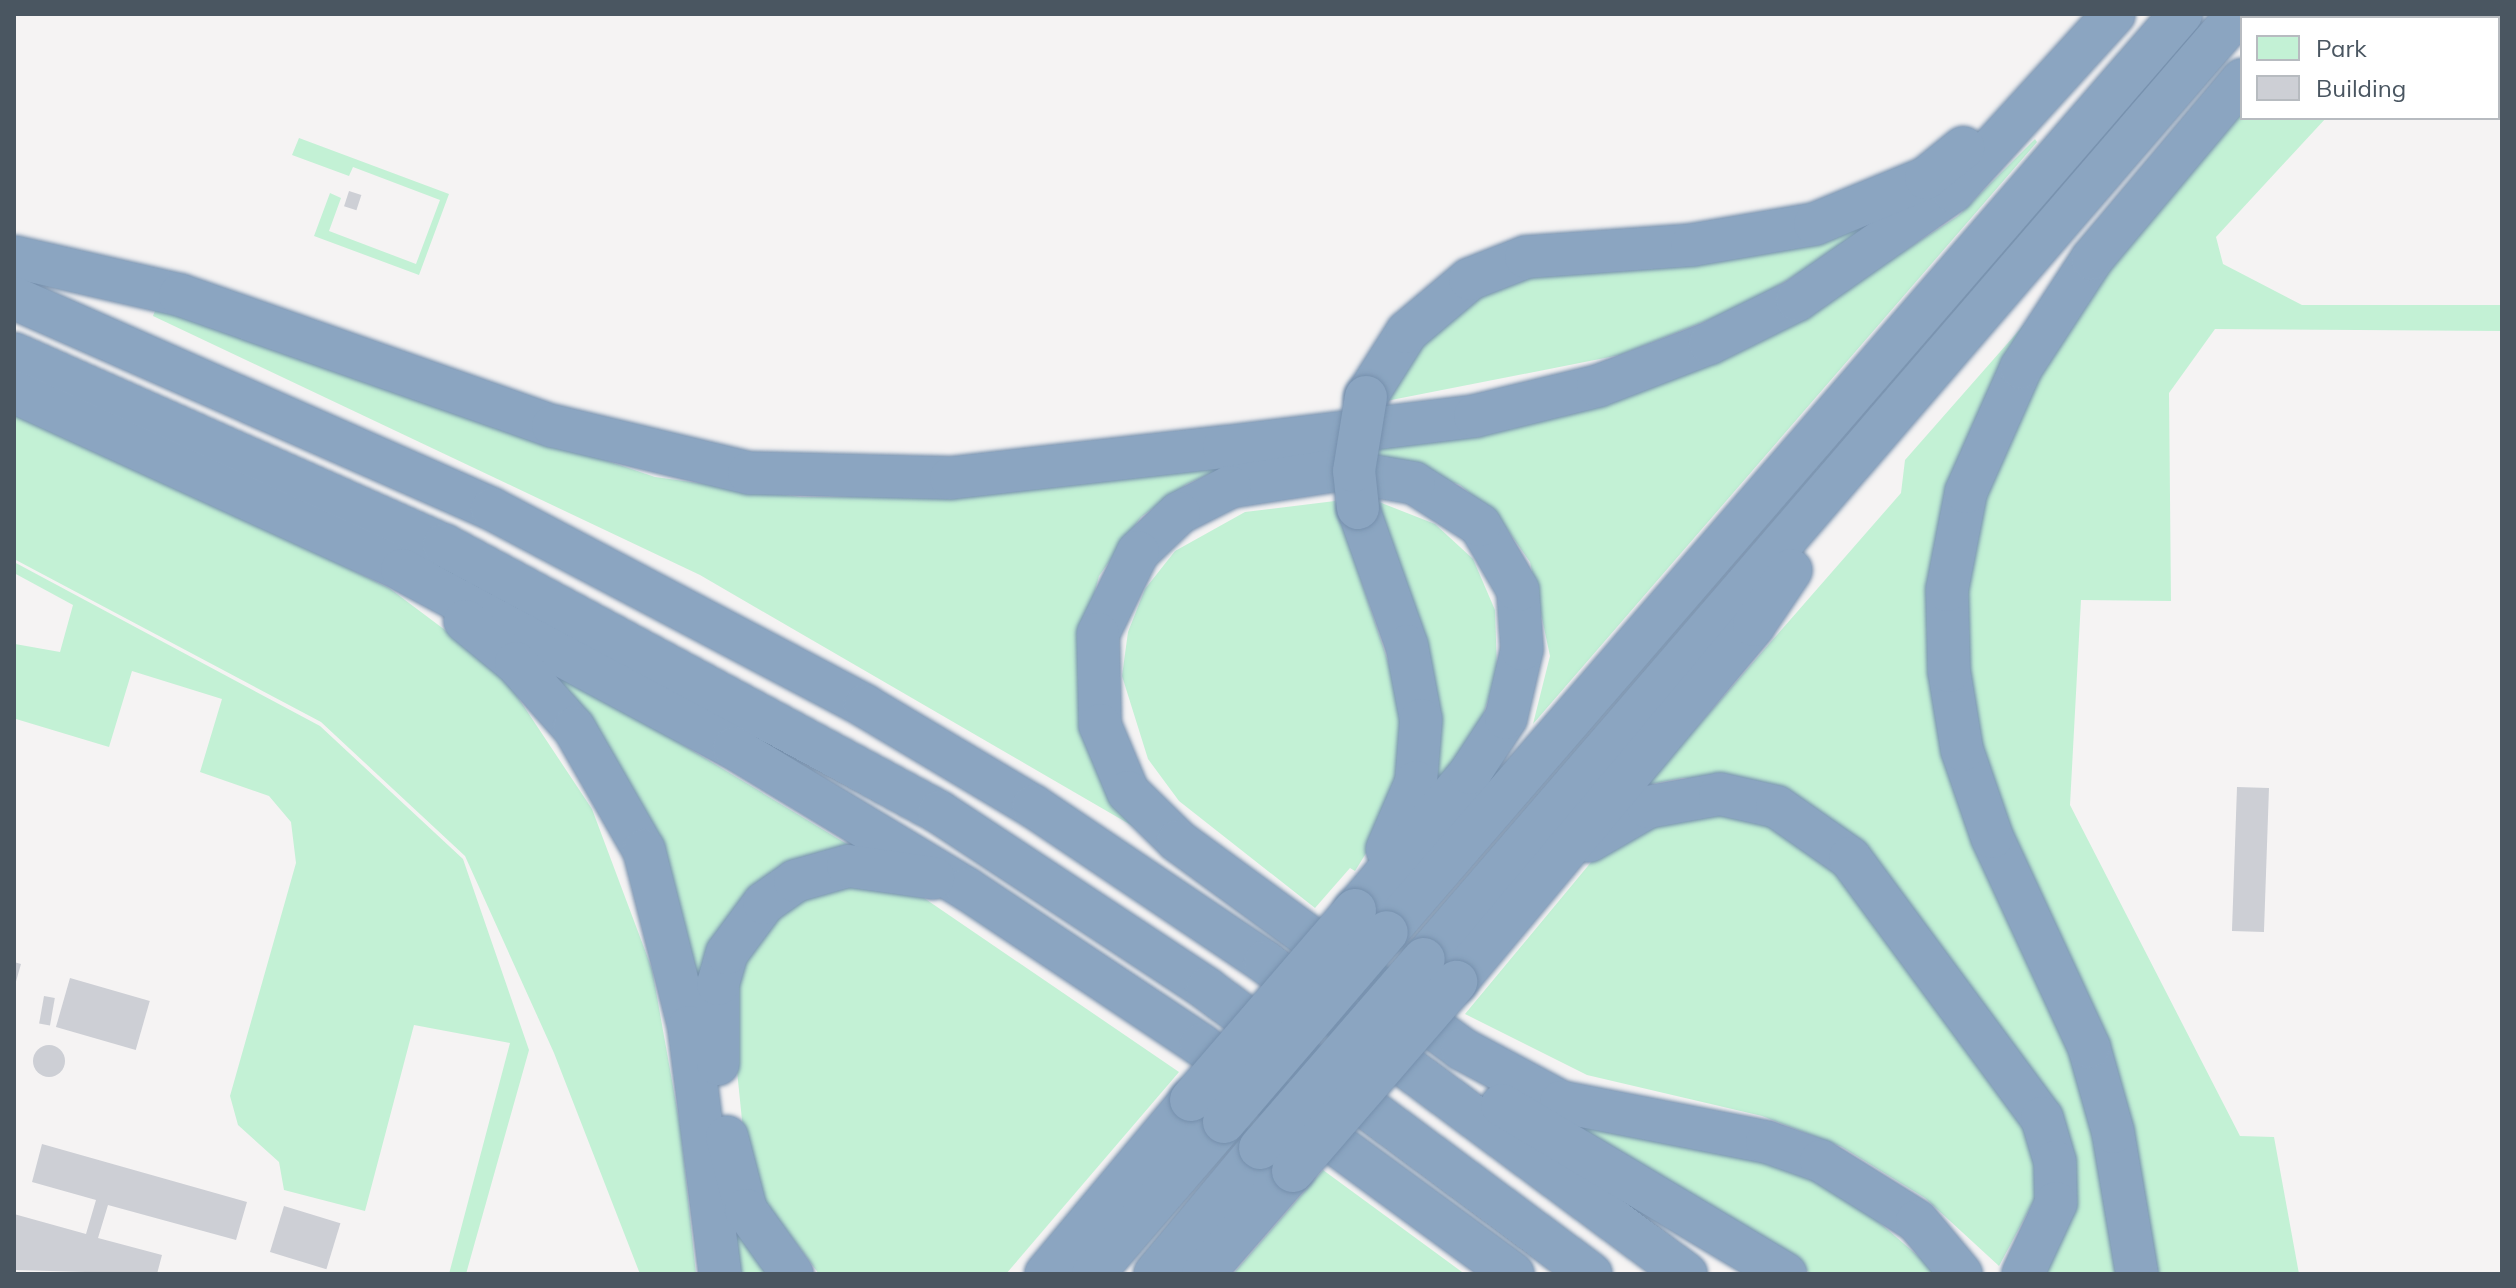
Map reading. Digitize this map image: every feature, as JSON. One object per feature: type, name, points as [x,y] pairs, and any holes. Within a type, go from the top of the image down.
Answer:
[{"type":"highway","points":[[14,257],[180,295],[652,455],[814,479],[951,478],[1475,416],[1598,386],[1797,300],[1901,233],[2007,138],[2114,14]]},
{"type":"highway","points":[[1093,1274],[1207,1111],[1371,921],[2181,14]]},
{"type":"highway","points":[[1155,1274],[1277,1160],[1440,970],[2238,14]]},
{"type":"highway","points":[[1371,921],[1410,801],[1421,751],[1407,646],[1358,508],[1354,471],[1366,397],[1407,332],[1470,279],[1526,257],[1692,245],[1839,215],[1926,178],[2076,57]]},
{"type":"highway","points":[[2137,1274],[2113,1132],[2089,1047],[1992,837],[1962,750],[1949,671],[1947,590],[1966,492],[2021,368],[2092,259],[2240,82]]},
{"type":"highway","points":[[14,298],[324,429],[705,618],[950,756],[1265,962],[1786,1274]]},
{"type":"highway","points":[[1440,970],[1564,856],[1938,391],[1964,340]]},
{"type":"highway","points":[[14,354],[444,545],[926,804],[1207,989],[1591,1274]]},
{"type":"highway","points":[[14,392],[402,570],[721,740],[967,889],[1201,1045],[1508,1271]]},
{"type":"highway","points":[[1371,921],[1506,718],[1522,649],[1518,590],[1480,525],[1414,483],[1338,470],[1230,487],[1179,513],[1138,552],[1098,634],[1100,725],[1128,792],[1178,841],[1462,1049],[1561,1102],[1767,1142],[1821,1161],[1917,1221],[1961,1274]]},
{"type":"highway","points":[[402,570],[542,689],[596,758],[644,850],[689,1027],[720,1274]]},
{"type":"highway","points":[[1564,856],[1648,807],[1720,794],[1777,807],[1838,847],[1919,944],[2042,1118],[2055,1162],[2056,1203],[2026,1269]]},
{"type":"highway","points":[[792,1274],[758,1232],[736,1185],[714,1017],[727,953],[764,903],[829,869],[890,869],[967,889]]},
{"type":"highway","points":[[1265,962],[1686,1274]]},
{"type":"highway","points":[[1021,1274],[1207,1111]]},
{"type":"highway","points":[[1203,1274],[1277,1160]]},
{"type":"highway","points":[[1046,1274],[1101,1207]]},
{"type":"green space","points":[[2313,14],[2419,14],[2364,16],[2312,16]]},
{"type":"green space","points":[[2240,103],[2240,120],[2324,120],[2216,237],[2223,264],[2302,305],[2502,305],[2502,331],[2215,329],[2169,393],[2171,601],[2081,600],[2070,805],[2240,1136],[2274,1137],[2299,1274],[2158,1274],[2134,1157],[1991,799],[1960,628],[1972,524],[2045,352]]},
{"type":"green space","points":[[299,138],[449,194],[419,275],[314,236],[330,193],[341,198],[329,231],[416,264],[440,200],[353,167],[349,176],[292,155]]},
{"type":"green space","points":[[2035,139],[2037,142],[1533,724],[1550,656],[1530,562],[1499,518],[1460,485],[1372,454],[1373,437],[1857,281],[1958,216]]},
{"type":"green space","points":[[1911,193],[1860,237],[1744,306],[1620,355],[1381,402],[1397,365],[1495,277]]},
{"type":"green space","points":[[2051,294],[1973,424],[1942,533],[1932,629],[2067,1035],[2112,1191],[2124,1274],[2044,1274],[2070,1187],[1942,955],[1744,783],[1683,778],[1646,785],[1901,493],[1905,460]]},
{"type":"green space","points":[[156,308],[655,477],[800,497],[946,496],[1236,462],[1187,484],[1141,517],[1099,576],[1083,636],[1155,839],[700,575],[153,316]]},
{"type":"green space","points":[[14,403],[389,588],[501,672],[592,809],[652,969],[681,1131],[696,1274],[640,1274],[554,1053],[465,856],[321,722],[14,559]]},
{"type":"green space","points":[[1335,501],[1401,701],[1401,765],[1383,826],[1355,871],[1350,868],[1315,908],[1179,801],[1148,759],[1122,676],[1128,632],[1145,589],[1175,551],[1245,512]]},
{"type":"green space","points":[[1379,502],[1435,524],[1473,559],[1495,610],[1497,671],[1476,738],[1420,811]]},
{"type":"green space","points":[[14,562],[320,726],[463,859],[529,1050],[466,1274],[449,1274],[510,1043],[414,1025],[365,1211],[284,1190],[279,1162],[238,1125],[230,1096],[296,863],[291,822],[269,796],[200,772],[222,699],[132,671],[109,747],[16,719],[15,644],[60,652],[73,605],[14,573]]},
{"type":"green space","points":[[528,651],[870,858],[805,867],[708,998],[724,1171],[783,1274],[728,1274],[682,935]]},
{"type":"green space","points":[[1713,808],[1757,815],[1843,873],[2034,1138],[2039,1191],[1999,1266],[1925,1198],[1842,1147],[1762,1116],[1587,1075],[1465,1014],[1592,861],[1632,833]]},
{"type":"green space","points":[[881,883],[924,898],[1179,1072],[1006,1274],[819,1274],[748,1179],[730,1002],[739,963],[759,930],[823,886]]},
{"type":"green space","points":[[1524,1096],[1763,1156],[1837,1186],[1939,1274],[1812,1274]]},
{"type":"green space","points":[[1323,1170],[1462,1272],[1464,1274],[1233,1274]]},
{"type":"building","points":[[349,191],[361,195],[356,210],[344,206]]},
{"type":"building","points":[[2237,787],[2269,788],[2264,932],[2232,931]]},
{"type":"building","points":[[14,962],[21,964],[15,985],[14,985]]},
{"type":"building","points":[[70,978],[150,1001],[136,1050],[56,1027]]},
{"type":"building","points":[[44,996],[55,998],[50,1025],[39,1024]]},
{"type":"building","points":[[49,1045],[60,1050],[65,1061],[60,1072],[49,1077],[38,1072],[33,1061],[38,1050]]},
{"type":"building","points":[[42,1144],[247,1202],[236,1240],[108,1205],[98,1238],[162,1255],[157,1274],[14,1270],[14,1214],[86,1234],[96,1200],[32,1182]]},
{"type":"building","points":[[284,1206],[340,1223],[326,1269],[270,1252]]}]
